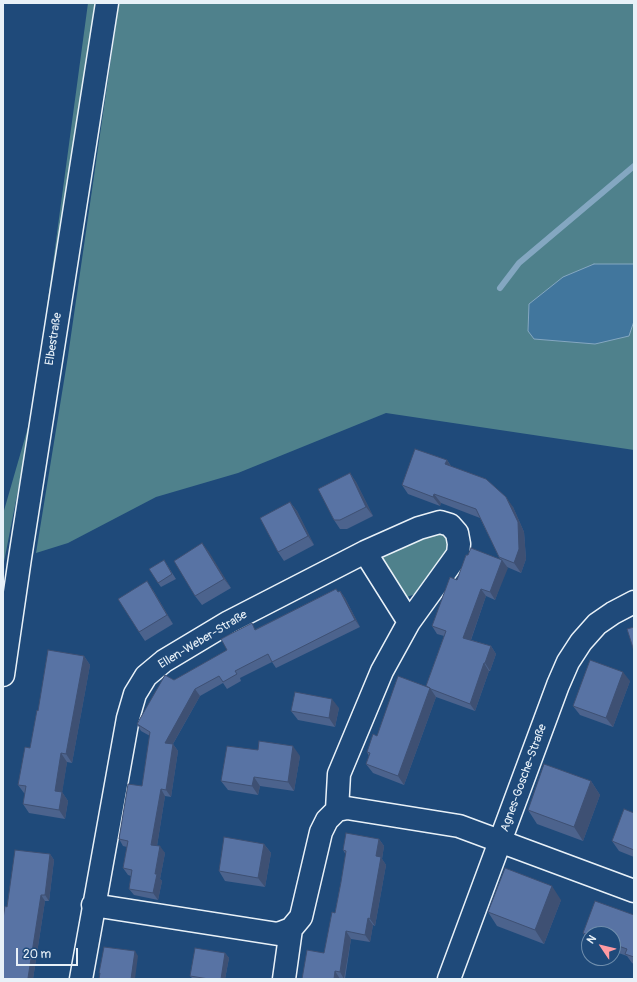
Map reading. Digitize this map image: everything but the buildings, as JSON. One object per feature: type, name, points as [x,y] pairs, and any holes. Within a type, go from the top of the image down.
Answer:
[{"type":"street","name":"Elbestraße","points":[[3,675],[107,3]]},
{"type":"street","name":"Ellen-Weber-Straße","points":[[81,979],[128,718],[135,694],[146,676],[164,661],[229,622],[365,552],[419,528],[440,522],[450,525],[457,533],[460,544],[458,554],[409,622],[382,671],[339,774],[337,810]]},
{"type":"street","points":[[365,552],[409,622]]},
{"type":"street","name":"Agnes-Gosche-Straße","points":[[449,979],[558,685],[568,662],[581,642],[597,624],[613,613],[634,602]]},
{"type":"street","points":[[284,979],[291,929],[301,916],[321,832],[327,820],[337,810],[347,808],[459,826],[634,891]]},
{"type":"street","points":[[94,906],[278,934],[291,929]]},
{"type":"green space","points":[[88,3],[107,3],[54,342],[43,337]]},
{"type":"green space","points":[[119,3],[634,3],[634,450],[386,413],[238,473],[156,497],[68,543],[36,553],[68,356]]},
{"type":"green space","points":[[35,403],[3,567],[3,514]]},
{"type":"green space","points":[[443,533],[449,538],[450,548],[418,593],[407,597],[394,588],[382,560],[388,549],[431,534]]},
{"type":"water","points":[[594,264],[634,264],[634,321],[629,336],[595,344],[534,339],[528,331],[529,304],[563,277]]},
{"type":"waterway","points":[[500,288],[519,263],[634,166]]}]
